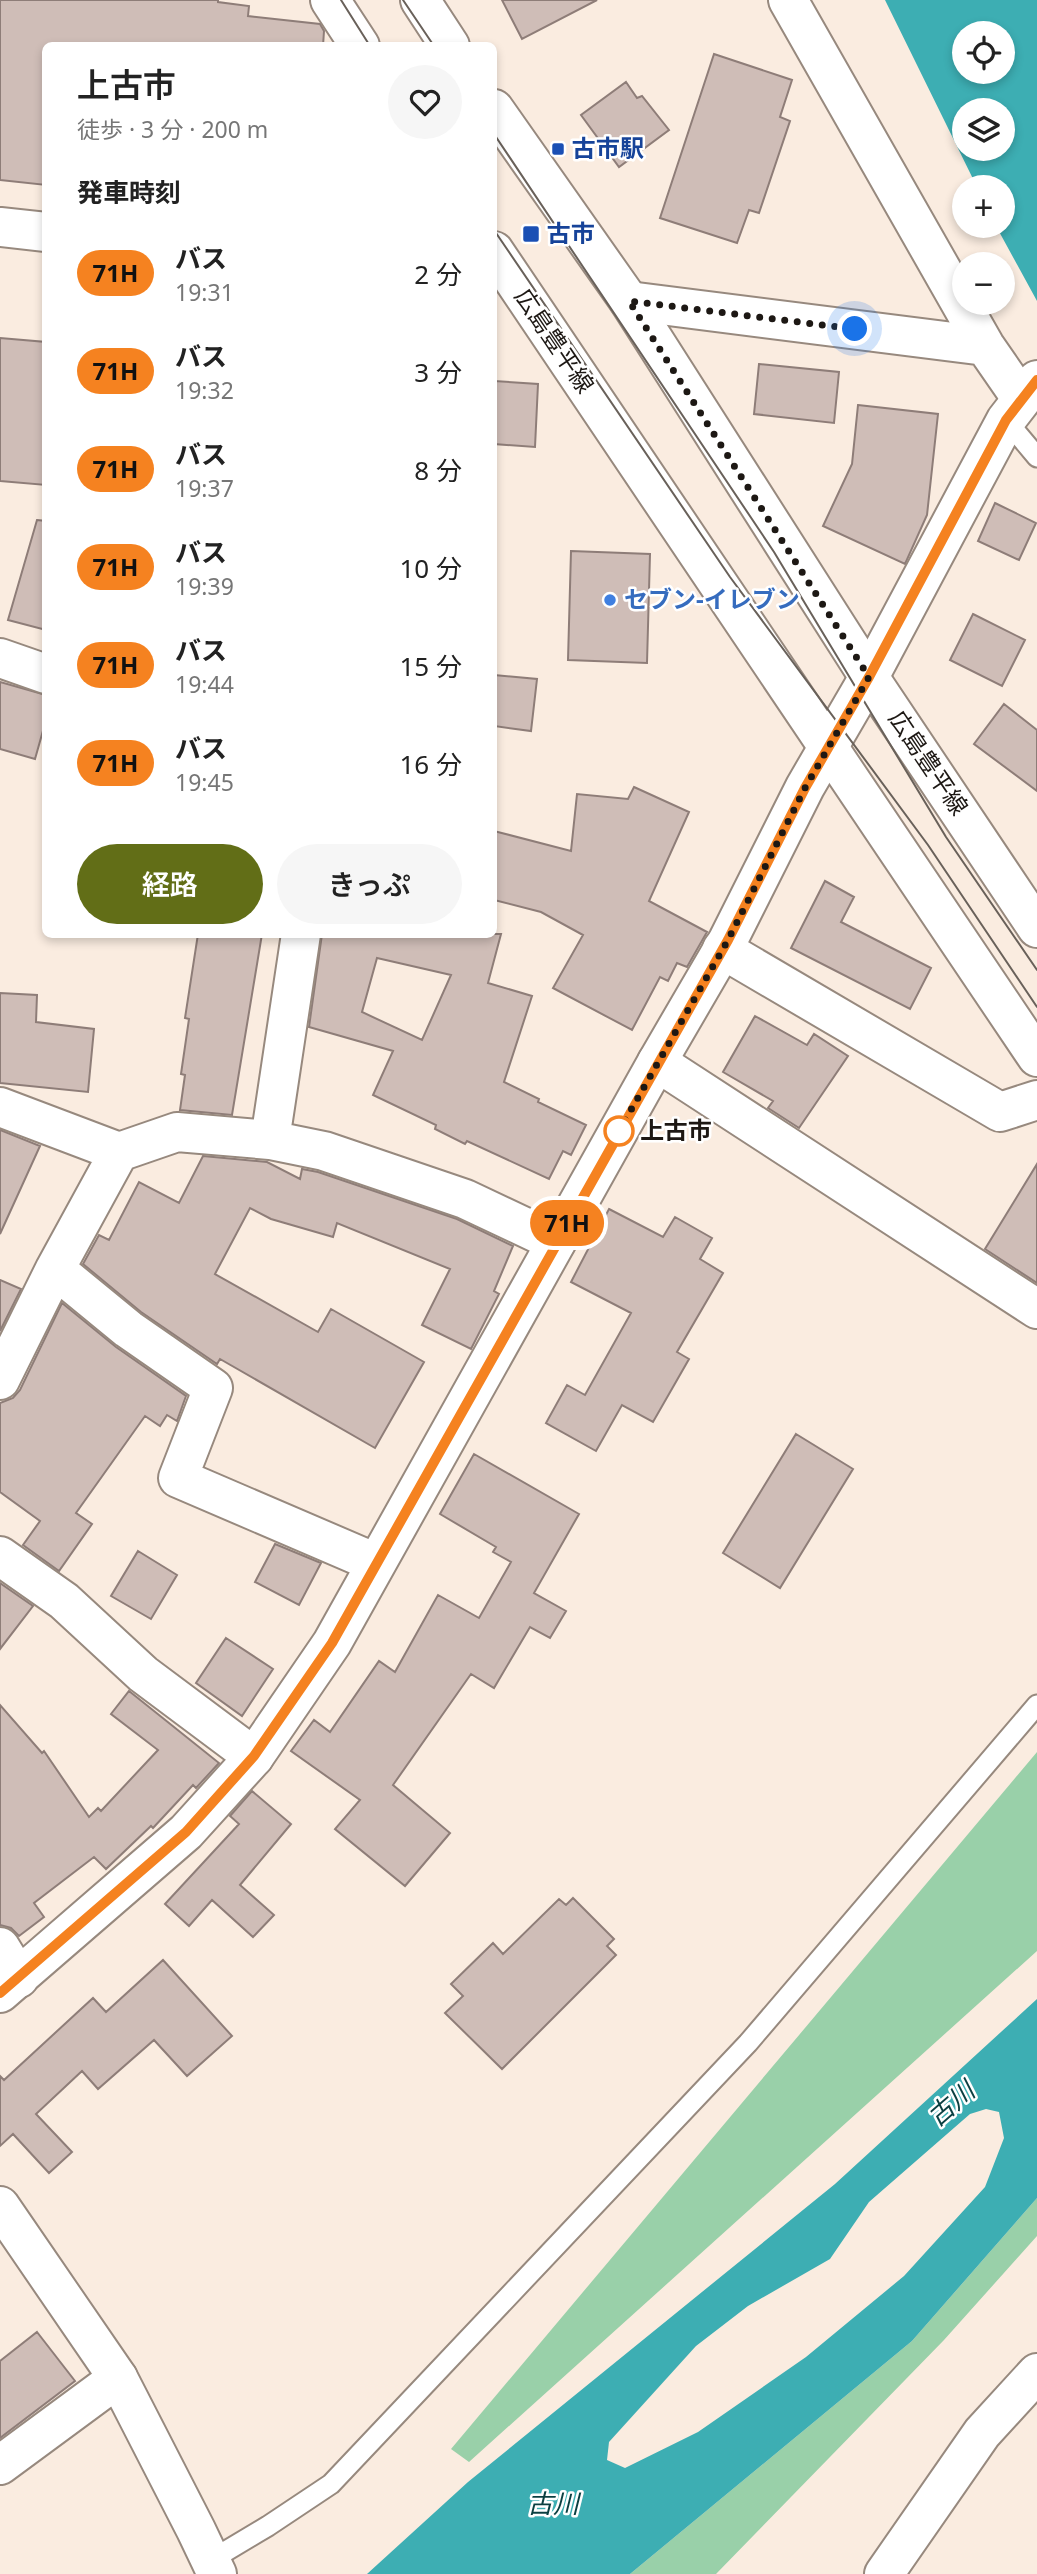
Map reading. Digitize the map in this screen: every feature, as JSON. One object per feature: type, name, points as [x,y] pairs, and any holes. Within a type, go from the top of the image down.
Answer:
[{"type":"street","points":[[331,0],[357,42]]},
{"type":"street","points":[[420,0],[447,42]]},
{"type":"street","points":[[6,1973],[186,1832],[254,1756],[332,1643],[722,948],[805,788],[1021,399],[985,346],[788,0]]},
{"type":"street","name":"広島豊平線","points":[[497,113],[629,301],[869,677],[1037,928]]},
{"type":"street","points":[[0,227],[42,232]]},
{"type":"street","name":"広島豊平線","points":[[497,257],[1037,1057]]},
{"type":"street","points":[[629,301],[985,346]]},
{"type":"street","points":[[0,658],[42,673]]},
{"type":"street","points":[[270,1140],[300,938]]},
{"type":"street","points":[[722,948],[1000,1112],[1037,1100]]},
{"type":"street","points":[[657,1062],[1037,1309]]},
{"type":"street","points":[[0,1107],[119,1152],[177,1132],[270,1140],[324,1151],[465,1199],[556,1242]]},
{"type":"street","points":[[0,1380],[55,1269],[119,1152]]},
{"type":"street","points":[[55,1269],[128,1329],[213,1388],[178,1478],[376,1563]]},
{"type":"street","points":[[0,1556],[64,1601],[143,1674],[254,1756]]},
{"type":"street","points":[[0,2206],[118,2378],[210,2569]]},
{"type":"street","points":[[884,2574],[982,2433],[1037,2373]]},
{"type":"street","points":[[0,2465],[118,2378]]},
{"type":"lane","points":[[1021,399],[1037,457]]},
{"type":"lane","points":[[210,2569],[331,2484],[748,2043],[1037,1705]]},
{"type":"green space","points":[[1037,1752],[1037,1951],[469,2462],[451,2449]]},
{"type":"green space","points":[[1037,2198],[1037,2236],[944,2340],[716,2574],[630,2574],[912,2341]]},
{"type":"water","points":[[885,0],[1037,0],[1037,301],[1015,261],[1015,252],[1010,252],[1003,238],[1015,238],[1015,175],[971,175],[964,161],[1015,161],[1015,98],[952,98],[952,136]]},
{"type":"water","name":"古川","points":[[1037,1999],[1037,2198],[912,2341],[630,2574],[367,2574],[468,2482],[835,2184]],"holes":[[[986,2109],[999,2112],[1004,2138],[985,2187],[904,2276],[806,2357],[698,2432],[625,2468],[607,2460],[609,2442],[696,2346],[748,2306],[830,2259],[869,2202],[970,2114]]]},
{"type":"building","points":[[0,0],[218,0],[249,6],[248,16],[320,24],[324,31],[323,42],[42,42],[42,185],[0,180]]},
{"type":"building","points":[[502,0],[597,0],[522,39]]},
{"type":"building","points":[[714,54],[792,80],[780,117],[790,121],[759,213],[749,210],[737,243],[660,218]]},
{"type":"building","points":[[626,82],[637,98],[642,96],[669,130],[619,167],[581,115]]},
{"type":"building","points":[[0,338],[42,342],[42,485],[0,481]]},
{"type":"building","points":[[759,364],[839,372],[834,423],[754,414]]},
{"type":"building","points":[[497,381],[538,384],[535,447],[497,444]]},
{"type":"building","points":[[858,405],[938,414],[927,515],[905,564],[823,526],[852,464]]},
{"type":"building","points":[[995,503],[1036,523],[1019,560],[978,541]]},
{"type":"building","points":[[37,520],[42,521],[42,629],[8,620]]},
{"type":"building","points":[[571,551],[650,554],[647,663],[568,660]]},
{"type":"building","points":[[973,614],[1025,640],[1002,686],[950,660]]},
{"type":"building","points":[[497,675],[537,679],[531,731],[497,726]]},
{"type":"building","points":[[0,682],[42,694],[42,734],[35,759],[0,749]]},
{"type":"building","points":[[1004,704],[1037,730],[1037,791],[974,744]]},
{"type":"building","points":[[634,787],[689,812],[649,901],[707,932],[687,967],[677,963],[668,981],[660,977],[632,1030],[553,988],[583,935],[541,912],[497,901],[497,832],[571,851],[577,794],[628,799]]},
{"type":"building","points":[[825,881],[854,897],[841,922],[931,968],[910,1009],[791,948]]},
{"type":"building","points":[[497,934],[501,934],[488,983],[532,996],[504,1082],[586,1125],[571,1155],[563,1151],[549,1179],[467,1141],[465,1144],[435,1129],[436,1125],[373,1095],[393,1051],[309,1027],[321,938],[497,938]],"holes":[[[377,958],[451,975],[422,1040],[362,1012]]]},
{"type":"building","points":[[197,938],[261,938],[232,1115],[180,1110],[185,1075],[181,1074],[189,1019],[185,1018]]},
{"type":"building","points":[[0,993],[37,995],[36,1022],[94,1029],[88,1092],[0,1083]]},
{"type":"building","points":[[755,1016],[807,1045],[814,1034],[848,1056],[799,1128],[768,1108],[773,1101],[723,1072]]},
{"type":"building","points":[[0,1130],[40,1146],[0,1234]]},
{"type":"building","points":[[203,1156],[267,1162],[300,1179],[302,1169],[318,1172],[457,1219],[513,1246],[494,1291],[499,1294],[471,1349],[422,1325],[450,1269],[337,1223],[333,1237],[271,1219],[250,1208],[215,1274],[318,1332],[331,1309],[424,1362],[375,1448],[220,1359],[217,1364],[141,1312],[83,1264],[99,1235],[109,1240],[139,1182],[179,1203]]},
{"type":"building","points":[[1037,1164],[1037,1283],[985,1249]]},
{"type":"building","points":[[609,1209],[663,1237],[675,1217],[712,1238],[700,1259],[723,1273],[677,1352],[689,1359],[653,1422],[622,1405],[596,1451],[546,1423],[567,1385],[585,1395],[631,1313],[571,1282]]},
{"type":"building","points":[[0,1280],[21,1289],[0,1331]]},
{"type":"building","points":[[62,1303],[116,1347],[186,1396],[177,1421],[167,1415],[160,1426],[145,1416],[76,1513],[92,1524],[59,1571],[23,1545],[40,1521],[0,1492],[0,1403],[13,1398],[20,1390]]},
{"type":"building","points":[[796,1434],[853,1469],[780,1588],[723,1553]]},
{"type":"building","points":[[474,1454],[579,1514],[534,1593],[566,1611],[550,1638],[530,1627],[494,1688],[471,1674],[393,1785],[450,1833],[405,1886],[335,1829],[360,1800],[291,1751],[314,1720],[330,1732],[379,1661],[395,1672],[438,1595],[479,1618],[511,1562],[493,1552],[496,1547],[440,1514]]},
{"type":"building","points":[[275,1544],[321,1563],[299,1605],[255,1582]]},
{"type":"building","points":[[138,1551],[177,1575],[151,1619],[111,1596]]},
{"type":"building","points":[[0,1583],[33,1606],[0,1649]]},
{"type":"building","points":[[226,1638],[273,1669],[242,1716],[196,1683]]},
{"type":"building","points":[[129,1691],[219,1763],[196,1788],[193,1785],[153,1828],[151,1826],[106,1869],[94,1857],[34,1903],[44,1917],[19,1936],[11,1928],[0,1925],[0,1705],[42,1753],[44,1751],[89,1817],[98,1808],[101,1811],[158,1750],[111,1714]]},
{"type":"building","points":[[252,1791],[291,1824],[240,1885],[274,1915],[253,1937],[212,1900],[189,1926],[165,1904],[239,1824],[230,1816]]},
{"type":"building","points":[[573,1898],[614,1939],[607,1946],[616,1955],[502,2069],[445,2013],[463,1996],[451,1984],[493,1943],[503,1954],[559,1899],[566,1905]]},
{"type":"building","points":[[163,1960],[232,2036],[187,2076],[154,2040],[98,2089],[82,2071],[36,2114],[72,2152],[49,2173],[13,2134],[0,2146],[0,2076],[4,2080],[93,1998],[106,2012]]},
{"type":"building","points":[[37,2332],[75,2381],[0,2438],[0,2361]]},
{"type":"tram line","points":[[341,0],[367,42]]},
{"type":"tram line","points":[[403,0],[431,42]]},
{"type":"tram line","points":[[497,138],[774,552],[946,837],[1037,970]]},
{"type":"tram line","points":[[497,234],[730,577],[928,845],[1037,1007]]},
{"type":"bus line","name":"71H","points":[[0,1993],[186,1832],[254,1756],[332,1643],[728,940],[805,788],[869,677],[1006,420],[1037,380]]},
{"type":"place","name":"古市駅","points":[[558,149]]},
{"type":"place","name":"古市","points":[[531,234]]},
{"type":"place","name":"セブン-イレブン","points":[[610,600]]},
{"type":"place","name":"上古市","points":[[619,1131]]},
{"type":"route","points":[[619,1131],[728,940],[805,788],[869,677],[629,301],[855,329]]}]
